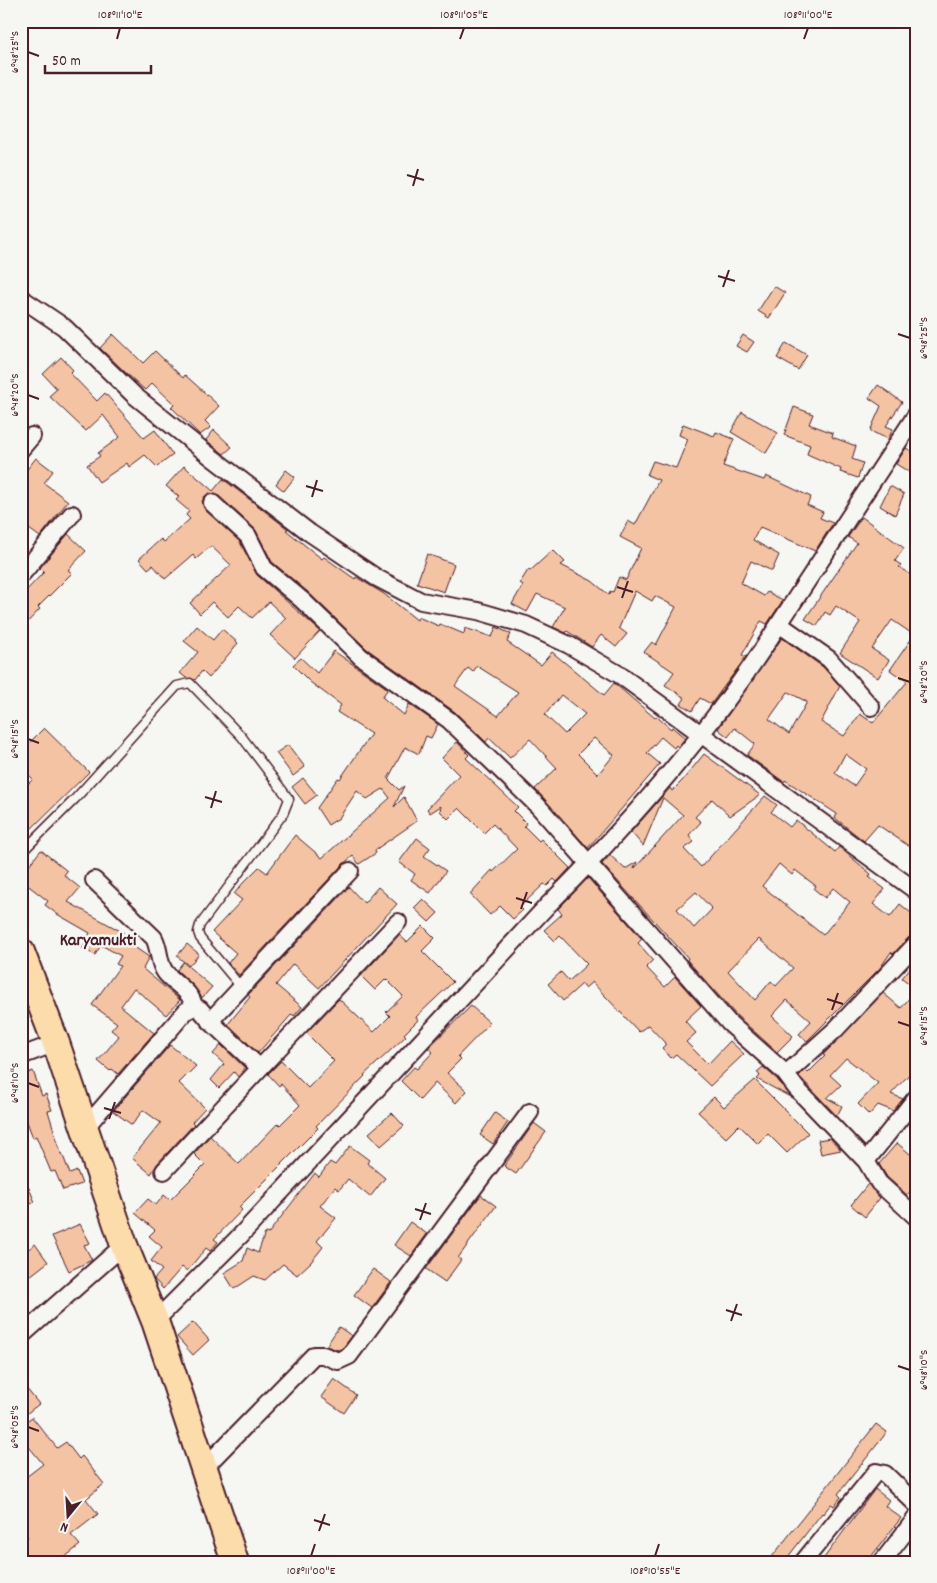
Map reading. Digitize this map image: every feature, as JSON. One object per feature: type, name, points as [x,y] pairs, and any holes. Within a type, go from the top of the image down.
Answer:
[{"type":"main road","points":[[24,968],[56,1042],[124,1244],[155,1321],[235,1562]]},
{"type":"street","points":[[21,298],[64,327],[135,396],[210,456],[310,533],[377,578],[421,600],[486,613],[526,625],[569,645],[620,675],[913,884]]},
{"type":"street","points":[[155,1321],[240,1236],[548,905],[590,863],[702,733],[754,663],[916,416]]},
{"type":"street","points":[[21,449],[32,436]]},
{"type":"street","points":[[212,503],[248,536],[264,568],[302,600],[362,657],[449,720],[538,806],[729,1022],[786,1074],[796,1088],[866,1161],[879,1183],[916,1216]]},
{"type":"street","points":[[21,575],[72,514]]},
{"type":"street","points":[[779,624],[830,659],[871,707]]},
{"type":"street","points":[[210,1021],[350,871]]},
{"type":"street","points":[[94,880],[154,938],[165,972],[188,994],[194,1007]]},
{"type":"street","points":[[164,1171],[398,922]]},
{"type":"street","points":[[786,1074],[836,1029],[916,944]]},
{"type":"street","points":[[85,1128],[186,1011],[194,1007],[200,1009],[210,1021],[260,1068]]},
{"type":"street","points":[[21,1056],[56,1042]]},
{"type":"street","points":[[866,1161],[916,1098]]},
{"type":"street","points":[[203,1469],[314,1355],[323,1355],[338,1361],[349,1356],[530,1112]]},
{"type":"street","points":[[21,1336],[124,1244]]},
{"type":"street","points":[[803,1562],[876,1472],[885,1474],[916,1504]]},
{"type":"street","points":[[882,1562],[916,1518]]},
{"type":"lane","points":[[21,853],[75,799],[177,686],[190,683],[242,737],[290,799],[284,814],[200,925],[198,932],[200,938],[241,987]]},
{"type":"building","points":[[774,286],[785,293],[769,318],[758,311]]},
{"type":"building","points":[[113,334],[143,363],[155,351],[183,378],[185,375],[219,406],[205,421],[211,427],[200,435],[171,407],[174,404],[152,383],[145,390],[125,372],[100,348]]},
{"type":"building","points":[[743,335],[754,342],[747,352],[736,346]]},
{"type":"building","points":[[786,343],[807,355],[798,370],[777,358]]},
{"type":"building","points":[[61,357],[73,370],[70,373],[97,401],[105,393],[144,438],[155,430],[173,455],[157,467],[145,455],[129,467],[127,463],[99,482],[87,465],[100,456],[98,453],[120,437],[103,415],[86,431],[49,396],[57,389],[43,374]]},
{"type":"building","points":[[878,385],[902,402],[886,426],[893,429],[888,439],[870,431],[881,406],[869,398]]},
{"type":"building","points":[[794,407],[813,414],[809,424],[833,433],[832,437],[856,446],[852,459],[863,463],[858,478],[840,472],[841,469],[807,454],[810,445],[784,435]]},
{"type":"building","points":[[742,412],[778,433],[766,453],[731,432]]},
{"type":"building","points":[[683,424],[714,436],[716,432],[734,439],[723,466],[764,480],[766,476],[811,497],[807,505],[823,512],[820,518],[833,523],[815,551],[760,527],[753,540],[779,555],[772,571],[751,561],[741,583],[764,596],[767,592],[783,600],[767,624],[761,621],[742,655],[746,657],[711,704],[700,698],[692,711],[681,704],[685,698],[665,685],[674,672],[644,652],[652,642],[656,645],[676,607],[655,596],[652,601],[635,591],[619,628],[627,634],[616,647],[601,635],[592,647],[567,631],[566,633],[553,627],[565,607],[537,594],[527,612],[512,604],[523,585],[520,583],[528,570],[530,571],[553,550],[565,562],[561,565],[592,581],[609,595],[610,591],[613,592],[619,577],[626,580],[641,548],[620,537],[628,521],[635,525],[659,480],[647,475],[653,461],[676,468],[688,439],[679,435]]},
{"type":"building","points":[[214,430],[232,447],[224,454],[206,440]]},
{"type":"building","points":[[906,448],[916,454],[916,468],[912,474],[896,464]]},
{"type":"building","points":[[36,458],[53,471],[44,483],[68,501],[40,537],[21,523],[21,477]]},
{"type":"building","points":[[184,466],[213,491],[223,479],[288,529],[286,530],[322,559],[324,557],[355,579],[356,577],[384,594],[417,620],[418,617],[464,634],[465,628],[492,637],[496,627],[511,634],[507,642],[541,665],[552,652],[604,695],[614,683],[655,718],[656,716],[685,738],[678,747],[676,745],[674,748],[661,737],[647,753],[660,764],[588,848],[535,789],[557,768],[530,739],[510,758],[489,738],[486,742],[455,712],[367,649],[309,593],[272,562],[255,529],[218,495],[209,493],[202,501],[205,510],[240,542],[257,575],[320,631],[295,658],[270,635],[286,618],[269,602],[252,618],[239,606],[228,617],[212,602],[200,614],[190,603],[231,565],[211,546],[196,559],[193,555],[165,579],[153,565],[148,569],[139,559],[161,539],[164,542],[190,519],[186,515],[189,511],[176,500],[179,497],[166,486]],"holes":[[[477,666],[518,692],[498,716],[455,686],[468,668],[473,672]],[[561,695],[585,714],[565,734],[545,715]],[[594,738],[614,755],[598,774],[578,754]]]},
{"type":"building","points":[[286,470],[295,477],[284,491],[276,484]]},
{"type":"building","points":[[890,486],[904,494],[895,515],[880,506]]},
{"type":"building","points":[[862,517],[904,548],[895,561],[901,565],[899,567],[916,578],[916,851],[878,825],[864,841],[835,818],[837,814],[785,780],[784,782],[747,755],[755,744],[735,728],[728,737],[718,729],[782,638],[823,667],[840,686],[821,722],[844,736],[860,714],[873,723],[907,682],[890,670],[914,635],[892,620],[872,649],[889,660],[878,678],[840,653],[860,622],[836,606],[830,615],[825,612],[817,626],[805,619],[857,543],[848,537]],"holes":[[[788,692],[807,702],[789,734],[769,719]],[[845,754],[866,769],[854,786],[835,773]]]},
{"type":"building","points":[[68,534],[86,551],[68,570],[72,573],[38,607],[40,609],[21,629],[21,596],[44,572],[40,568]]},
{"type":"building","points":[[427,554],[454,564],[444,592],[417,583]]},
{"type":"building","points":[[197,626],[213,640],[222,629],[238,643],[209,678],[202,671],[195,680],[186,678],[180,673],[198,652],[184,641]]},
{"type":"building","points":[[334,651],[388,689],[382,697],[404,715],[409,704],[438,724],[431,738],[426,736],[419,754],[405,747],[388,779],[399,790],[404,786],[394,807],[404,797],[417,821],[375,850],[376,853],[359,864],[353,856],[343,864],[239,975],[228,963],[236,953],[212,932],[242,900],[234,894],[243,883],[259,867],[267,873],[295,835],[322,858],[390,798],[383,789],[367,799],[357,791],[339,818],[328,825],[317,808],[371,734],[337,712],[341,705],[310,682],[293,665],[301,658],[317,673]]},
{"type":"building","points":[[44,728],[89,772],[28,832],[21,826],[21,791],[33,779],[21,767],[21,751]]},
{"type":"building","points":[[457,742],[469,755],[466,758],[518,807],[514,811],[526,823],[524,826],[539,841],[541,839],[570,868],[557,882],[554,879],[547,886],[544,884],[520,907],[523,910],[513,919],[500,906],[490,915],[470,894],[492,870],[493,872],[517,849],[493,824],[484,833],[459,808],[448,819],[440,811],[441,806],[430,813],[427,809],[459,775],[442,758]]},
{"type":"building","points":[[288,745],[305,767],[293,776],[276,753]]},
{"type":"building","points":[[704,754],[760,795],[730,816],[712,799],[695,817],[701,822],[689,835],[694,842],[684,849],[701,867],[765,796],[777,805],[771,812],[790,827],[796,820],[835,852],[839,847],[871,874],[869,877],[885,889],[873,904],[890,917],[900,904],[916,917],[916,933],[909,937],[893,954],[891,952],[880,968],[807,1041],[799,1034],[811,1021],[787,1000],[772,1016],[793,1036],[777,1052],[736,1015],[687,960],[688,958],[602,864],[610,855],[625,869],[637,862],[634,869],[683,815],[663,798],[643,846],[631,832],[670,788],[672,791]],"holes":[[[779,864],[792,875],[795,870],[816,886],[814,889],[825,898],[833,888],[850,902],[823,935],[762,886]],[[696,892],[712,909],[694,928],[677,909]],[[759,939],[793,968],[776,986],[771,981],[755,1000],[728,971]]]},
{"type":"building","points":[[303,778],[317,795],[305,804],[292,787]]},
{"type":"building","points":[[417,838],[430,848],[424,856],[446,871],[430,893],[411,880],[415,874],[399,862]]},
{"type":"building","points":[[41,850],[67,871],[64,875],[80,888],[68,902],[124,933],[121,938],[149,957],[143,969],[180,1000],[166,1015],[134,988],[121,1006],[154,1033],[118,1074],[112,1069],[110,1071],[98,1061],[119,1036],[111,1030],[117,1023],[92,1005],[120,966],[116,964],[121,956],[101,945],[95,955],[82,948],[90,933],[45,905],[48,901],[21,880],[21,875]]},
{"type":"building","points":[[588,878],[642,939],[638,943],[653,960],[646,967],[665,987],[675,977],[701,1006],[685,1021],[696,1033],[686,1042],[708,1064],[730,1041],[744,1054],[710,1086],[676,1054],[671,1058],[662,1048],[666,1044],[648,1025],[639,1032],[592,982],[585,988],[582,984],[563,1001],[548,984],[561,972],[569,981],[587,964],[560,936],[555,941],[544,930],[562,914],[558,909]]},
{"type":"building","points":[[349,887],[364,903],[378,887],[397,904],[319,988],[293,964],[276,985],[302,1007],[294,1016],[292,1014],[258,1053],[228,1024],[250,997],[248,995]]},
{"type":"building","points":[[423,899],[438,913],[429,922],[414,908]]},
{"type":"building","points":[[423,926],[435,938],[422,951],[453,982],[416,1017],[418,1020],[404,1034],[406,1036],[364,1075],[316,1126],[318,1128],[239,1207],[242,1210],[214,1239],[218,1242],[210,1251],[206,1248],[187,1271],[182,1267],[163,1289],[154,1279],[162,1270],[151,1261],[162,1247],[149,1236],[155,1230],[135,1213],[148,1199],[156,1205],[164,1195],[170,1200],[205,1165],[194,1154],[210,1136],[239,1164],[278,1123],[280,1125],[300,1105],[281,1084],[279,1086],[268,1074],[281,1061],[308,1088],[334,1061],[306,1033],[339,999],[374,1032],[390,1016],[386,1012],[403,996],[386,979],[375,990],[361,976],[399,935],[407,942]]},
{"type":"building","points":[[187,944],[199,954],[189,966],[177,956]]},
{"type":"building","points":[[916,961],[916,989],[902,978]]},
{"type":"building","points":[[183,962],[212,987],[202,998],[194,986],[177,970]]},
{"type":"building","points":[[916,990],[916,1067],[891,1094],[903,1099],[893,1111],[878,1105],[869,1115],[858,1104],[878,1083],[846,1058],[830,1075],[841,1085],[827,1098],[842,1106],[837,1116],[799,1076],[805,1070],[808,1073],[883,993],[901,1008]]},
{"type":"building","points":[[471,1006],[490,1023],[458,1056],[461,1059],[447,1073],[467,1091],[456,1103],[435,1083],[420,1100],[401,1081],[414,1067],[417,1069],[433,1052],[428,1048]]},
{"type":"building","points":[[170,1045],[196,1066],[179,1083],[205,1108],[192,1122],[194,1124],[157,1164],[151,1174],[132,1158],[161,1123],[143,1110],[132,1125],[113,1111]]},
{"type":"building","points":[[221,1045],[245,1068],[238,1077],[234,1072],[219,1088],[211,1080],[224,1064],[213,1054]]},
{"type":"building","points":[[763,1067],[777,1079],[792,1098],[757,1079],[760,1076],[757,1072]]},
{"type":"building","points":[[33,1071],[42,1096],[46,1094],[52,1110],[48,1111],[61,1153],[70,1174],[77,1171],[82,1184],[63,1190],[55,1171],[51,1172],[36,1136],[33,1138],[26,1119],[21,1121],[21,1103],[25,1102],[21,1092],[21,1076]]},
{"type":"building","points":[[755,1080],[808,1133],[787,1153],[768,1134],[758,1144],[739,1125],[726,1138],[698,1112],[714,1097],[724,1107]]},
{"type":"building","points":[[392,1113],[404,1126],[381,1146],[369,1133]]},
{"type":"building","points":[[495,1113],[508,1122],[493,1144],[480,1135]]},
{"type":"building","points":[[534,1123],[546,1132],[516,1174],[504,1166]]},
{"type":"building","points":[[830,1138],[841,1150],[821,1154],[818,1140]]},
{"type":"building","points":[[897,1143],[916,1159],[916,1185],[907,1195],[887,1177],[879,1164]]},
{"type":"building","points":[[350,1146],[369,1160],[367,1163],[385,1178],[370,1197],[348,1179],[339,1190],[335,1187],[320,1206],[336,1218],[317,1241],[323,1247],[311,1262],[297,1275],[283,1264],[265,1280],[254,1276],[234,1289],[224,1273],[243,1261],[247,1248],[258,1253],[265,1233],[268,1234],[315,1173],[319,1177],[330,1162],[335,1165]]},
{"type":"building","points":[[21,1170],[35,1202],[21,1208]]},
{"type":"building","points":[[868,1184],[880,1198],[865,1217],[851,1205]]},
{"type":"building","points":[[481,1195],[496,1206],[458,1258],[461,1260],[445,1282],[426,1269]]},
{"type":"building","points":[[410,1222],[427,1234],[411,1256],[394,1245]]},
{"type":"building","points":[[80,1224],[90,1243],[84,1245],[92,1260],[69,1271],[52,1236]]},
{"type":"building","points":[[35,1244],[48,1262],[21,1283],[21,1255]]},
{"type":"building","points":[[373,1269],[391,1282],[372,1308],[354,1295]]},
{"type":"building","points":[[193,1322],[209,1340],[193,1355],[177,1337]]},
{"type":"building","points":[[339,1327],[352,1336],[343,1348],[338,1350],[326,1346]]},
{"type":"building","points":[[334,1379],[356,1395],[344,1413],[321,1397]]},
{"type":"building","points":[[21,1382],[39,1404],[21,1418]]},
{"type":"building","points":[[32,1417],[57,1448],[66,1442],[79,1459],[82,1456],[104,1484],[86,1499],[98,1514],[71,1535],[80,1545],[59,1562],[21,1562],[21,1541],[28,1537],[21,1529],[21,1481],[43,1464],[21,1437],[21,1425]]},
{"type":"building","points":[[876,1424],[887,1432],[838,1494],[841,1497],[834,1506],[831,1504],[822,1513],[784,1562],[768,1562]]},
{"type":"building","points":[[875,1489],[889,1500],[885,1506],[901,1518],[867,1562],[821,1562]]},
{"type":"district","name":"Karyamukti","points":[[98,941]]}]
